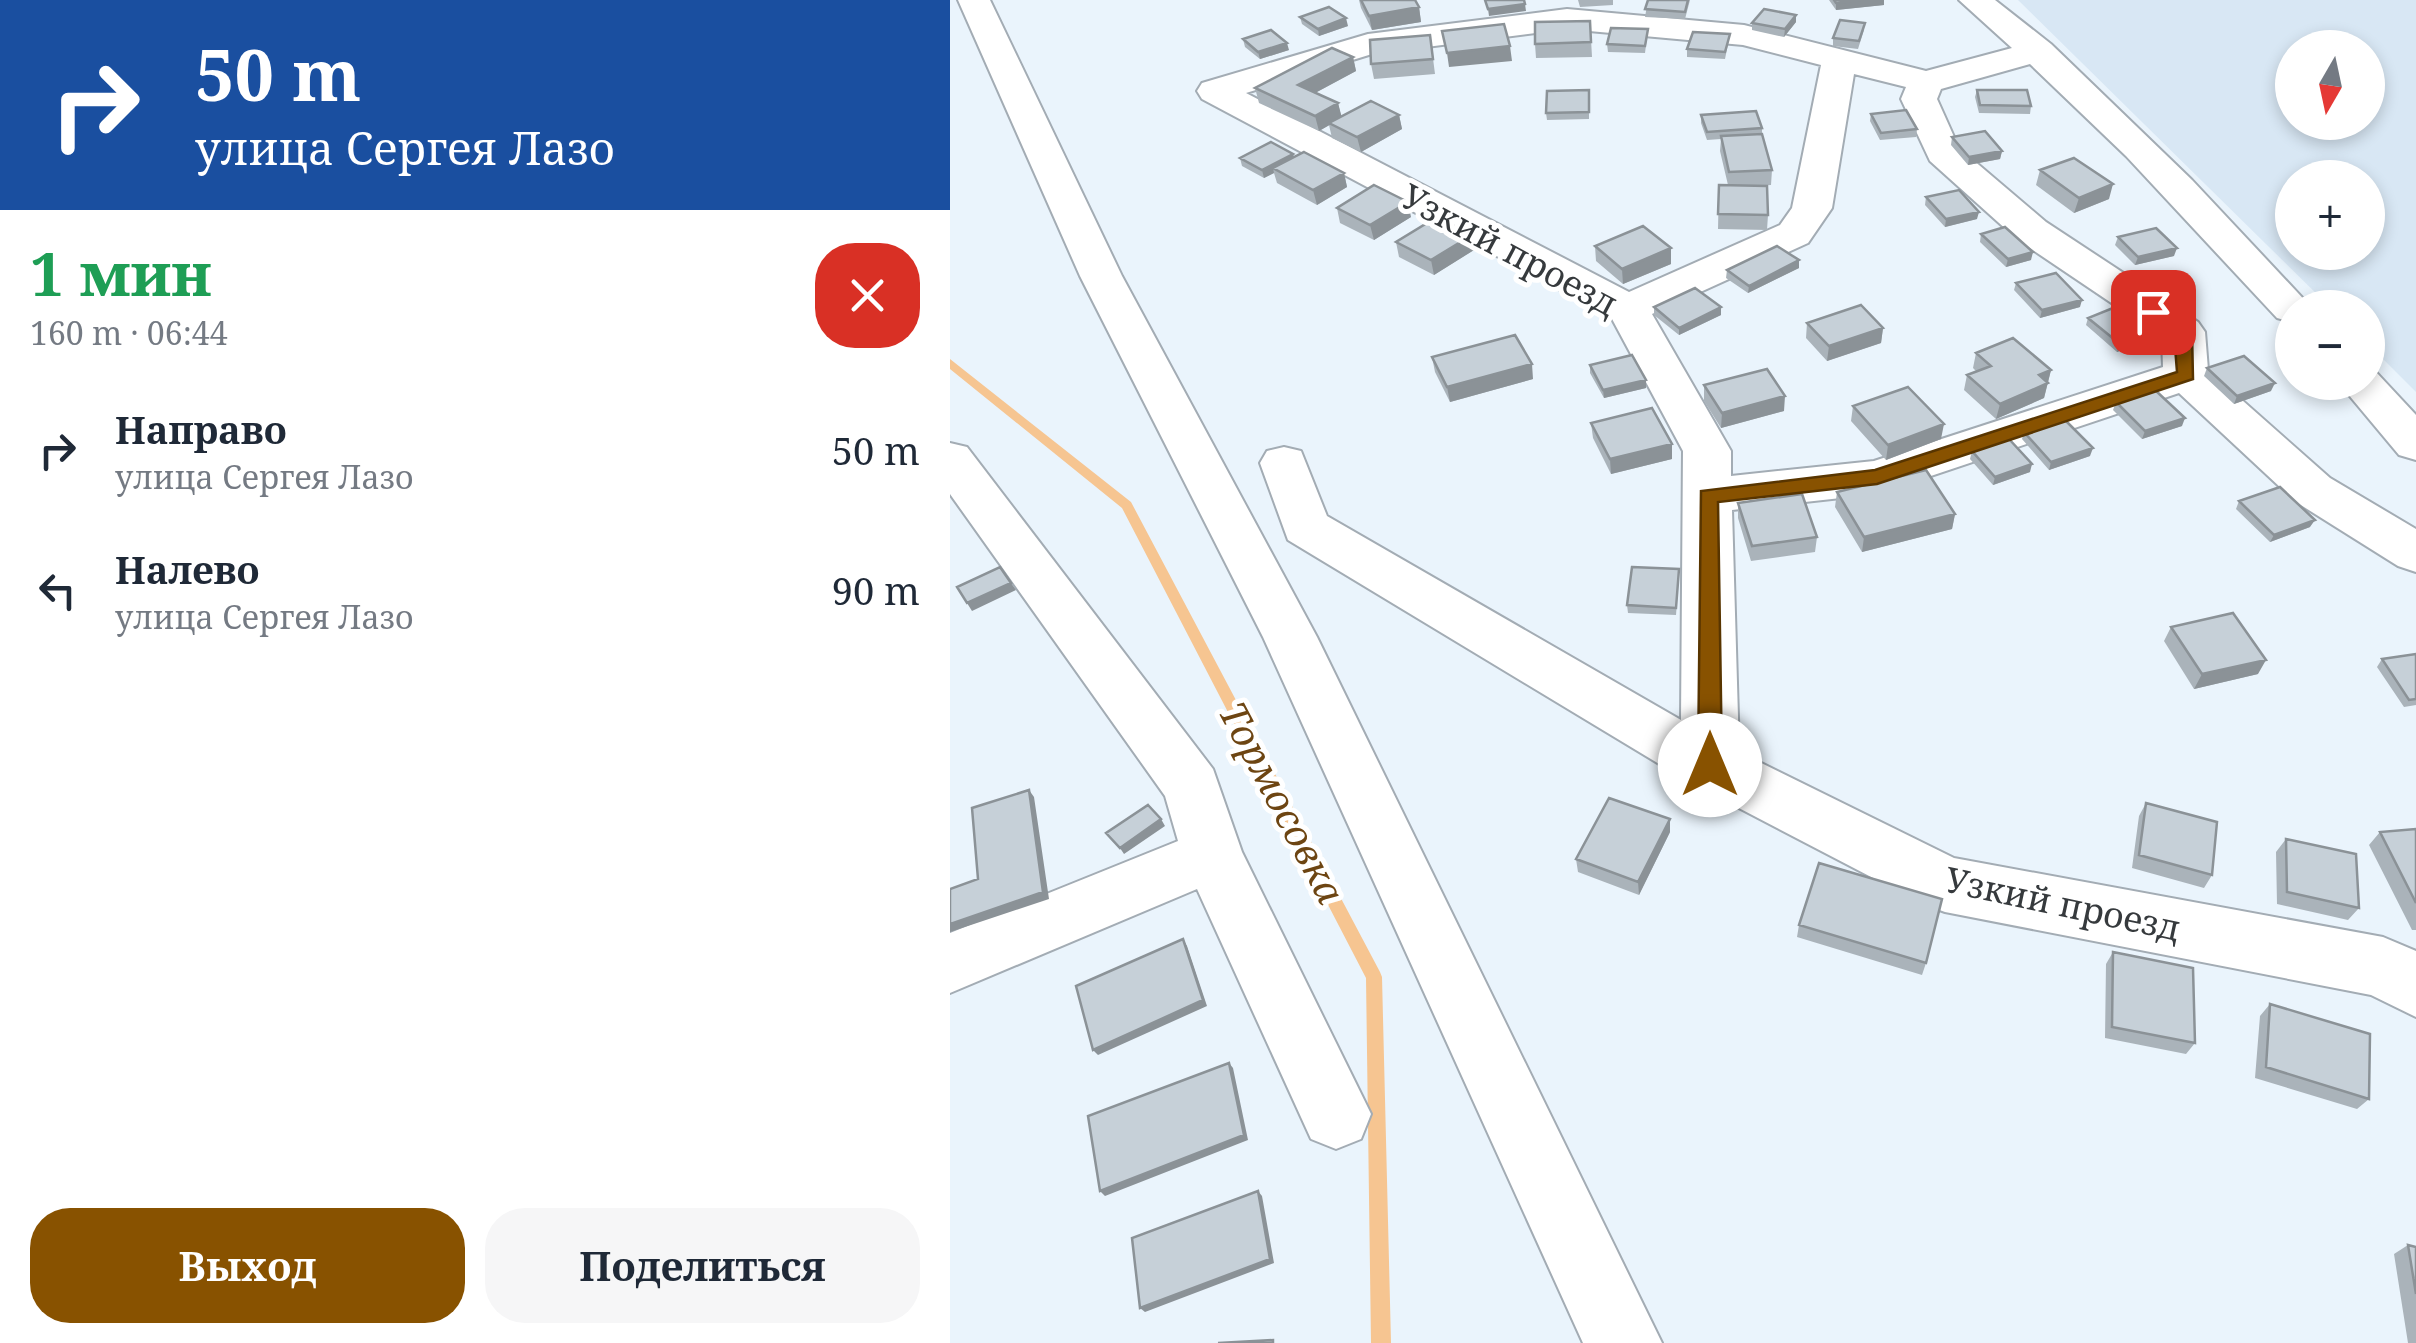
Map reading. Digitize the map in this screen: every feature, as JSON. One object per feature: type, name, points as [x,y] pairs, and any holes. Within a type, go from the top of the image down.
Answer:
[{"type":"street","points":[[974,0],[1101,276],[1298,656],[1623,1343]]},
{"type":"street","points":[[1975,0],[2039,51],[2173,181],[2275,291]]},
{"type":"street","points":[[1562,10],[1744,35],[1926,82],[2039,51]]},
{"type":"street","name":"Узкий проезд","points":[[1562,10],[1368,44],[1215,91],[1628,310],[1707,451],[1710,765],[1946,884],[2383,967],[2416,986]]},
{"type":"street","points":[[1628,310],[1794,234],[1812,208],[1839,60]]},
{"type":"street","points":[[1926,82],[1919,98],[1943,153],[2032,232],[2183,332],[2186,375],[2313,490],[2416,554]]},
{"type":"street","points":[[1708,496],[1877,477],[2186,375]]},
{"type":"street","points":[[2376,400],[2416,444]]},
{"type":"street","points":[[950,459],[1192,788],[1212,855],[1336,1114]]},
{"type":"street","points":[[1284,463],[1306,526],[1710,765]]},
{"type":"street","points":[[950,963],[1212,855]]},
{"type":"shaded area","points":[[2018,0],[2416,0],[2416,392],[2385,361],[2385,290],[2313,290],[2292,270],[2385,270],[2385,160],[2275,160],[2275,253]]},
{"type":"building","points":[[1361,0],[1415,0],[1419,7],[1369,16]]},
{"type":"building","points":[[1485,0],[1524,0],[1525,4],[1488,9]]},
{"type":"building","points":[[1648,0],[1688,0],[1685,12],[1645,9]]},
{"type":"building","points":[[1329,7],[1346,18],[1318,29],[1300,17]]},
{"type":"building","points":[[1764,9],[1796,15],[1785,29],[1752,23]]},
{"type":"building","points":[[1840,20],[1865,23],[1859,41],[1833,38]]},
{"type":"building","points":[[1590,21],[1591,42],[1535,44],[1535,22]]},
{"type":"building","points":[[1504,24],[1510,46],[1447,53],[1442,31]]},
{"type":"building","points":[[1611,28],[1648,29],[1645,46],[1607,44]]},
{"type":"building","points":[[1271,30],[1287,43],[1258,52],[1243,39]]},
{"type":"building","points":[[1693,32],[1730,34],[1725,52],[1687,49]]},
{"type":"building","points":[[1430,35],[1433,59],[1371,64],[1370,40]]},
{"type":"building","points":[[1332,48],[1353,57],[1298,85],[1338,103],[1315,116],[1255,88]]},
{"type":"building","points":[[1589,90],[1589,112],[1546,113],[1547,91]]},
{"type":"building","points":[[1977,90],[2027,90],[2031,106],[1980,105]]},
{"type":"building","points":[[1371,101],[1399,115],[1357,137],[1329,123]]},
{"type":"building","points":[[1906,110],[1917,129],[1881,133],[1871,114]]},
{"type":"building","points":[[1756,111],[1762,128],[1707,132],[1701,115]]},
{"type":"building","points":[[1985,131],[2002,151],[1969,157],[1952,137]]},
{"type":"building","points":[[1762,134],[1772,170],[1729,172],[1721,136]]},
{"type":"building","points":[[1271,142],[1293,154],[1262,170],[1240,158]]},
{"type":"building","points":[[1304,152],[1344,173],[1313,190],[1273,168]]},
{"type":"building","points":[[2074,158],[2113,184],[2079,198],[2040,170]]},
{"type":"building","points":[[1374,185],[1408,202],[1370,225],[1337,208]]},
{"type":"building","points":[[1719,185],[1767,186],[1768,215],[1718,214]]},
{"type":"building","points":[[1959,190],[1979,212],[1946,219],[1926,197]]},
{"type":"building","points":[[1437,217],[1472,235],[1431,260],[1396,242]]},
{"type":"building","points":[[1643,226],[1671,248],[1622,269],[1595,246]]},
{"type":"building","points":[[2005,227],[2033,252],[2008,259],[1981,234]]},
{"type":"building","points":[[2156,228],[2177,248],[2138,257],[2118,237]]},
{"type":"building","points":[[1777,246],[1799,260],[1749,286],[1727,270]]},
{"type":"building","points":[[2056,273],[2082,300],[2042,310],[2016,283]]},
{"type":"building","points":[[1695,288],[1721,307],[1679,328],[1654,307]]},
{"type":"building","points":[[1861,305],[1883,328],[1829,346],[1807,323]]},
{"type":"building","points":[[2113,308],[2145,335],[2120,344],[2088,318]]},
{"type":"building","points":[[1515,335],[1532,364],[1447,387],[1432,357]]},
{"type":"building","points":[[2013,338],[2051,370],[2039,375],[2048,383],[2000,404],[1967,375],[1991,366],[1976,353]]},
{"type":"building","points":[[1632,355],[1646,380],[1603,390],[1590,365]]},
{"type":"building","points":[[2244,356],[2275,383],[2237,396],[2207,368]]},
{"type":"building","points":[[1767,369],[1785,396],[1722,413],[1704,385]]},
{"type":"building","points":[[1908,387],[1944,424],[1888,445],[1853,406]]},
{"type":"building","points":[[2155,390],[2185,418],[2145,431],[2116,402]]},
{"type":"building","points":[[1652,408],[1672,444],[1610,459],[1591,423]]},
{"type":"building","points":[[2064,419],[2093,448],[2051,462],[2024,432]]},
{"type":"building","points":[[2009,439],[2032,464],[1995,477],[1972,451]]},
{"type":"building","points":[[1926,470],[1955,514],[1864,537],[1837,492]]},
{"type":"building","points":[[2280,487],[2315,520],[2274,535],[2239,501]]},
{"type":"building","points":[[1802,494],[1817,537],[1752,546],[1738,503]]},
{"type":"building","points":[[1000,567],[1011,583],[967,603],[957,587]]},
{"type":"building","points":[[1632,567],[1679,569],[1676,608],[1627,605]]},
{"type":"building","points":[[2233,613],[2266,660],[2202,674],[2171,627]]},
{"type":"building","points":[[2416,654],[2416,699],[2409,700],[2382,659]]},
{"type":"building","points":[[1029,790],[1043,892],[950,924],[950,889],[978,879],[972,808]]},
{"type":"building","points":[[1609,798],[1670,819],[1638,882],[1576,859]]},
{"type":"building","points":[[2146,803],[2217,822],[2212,875],[2139,855]]},
{"type":"building","points":[[1148,805],[1161,819],[1120,848],[1106,833]]},
{"type":"building","points":[[2416,829],[2416,903],[2380,832]]},
{"type":"building","points":[[2286,839],[2356,854],[2359,908],[2287,892]]},
{"type":"building","points":[[1819,863],[1942,899],[1926,963],[1799,925]]},
{"type":"building","points":[[1183,939],[1203,1000],[1093,1050],[1076,986]]},
{"type":"building","points":[[2113,952],[2193,968],[2195,1043],[2112,1027]]},
{"type":"building","points":[[2270,1004],[2370,1034],[2369,1099],[2266,1067]]},
{"type":"building","points":[[1229,1063],[1244,1135],[1100,1191],[1088,1116]]},
{"type":"building","points":[[1258,1191],[1270,1259],[1140,1308],[1132,1238]]},
{"type":"building","points":[[2408,1245],[2416,1247],[2416,1294]]},
{"type":"building","points":[[1273,1340],[1273,1343],[1218,1343]]},
{"type":"waterway","name":"Тормосовка","points":[[950,363],[1127,505],[1374,977],[1381,1343]]},
{"type":"route","points":[[1710,765],[1708,496],[1877,477],[2186,375],[2183,332],[2153,312]]}]
